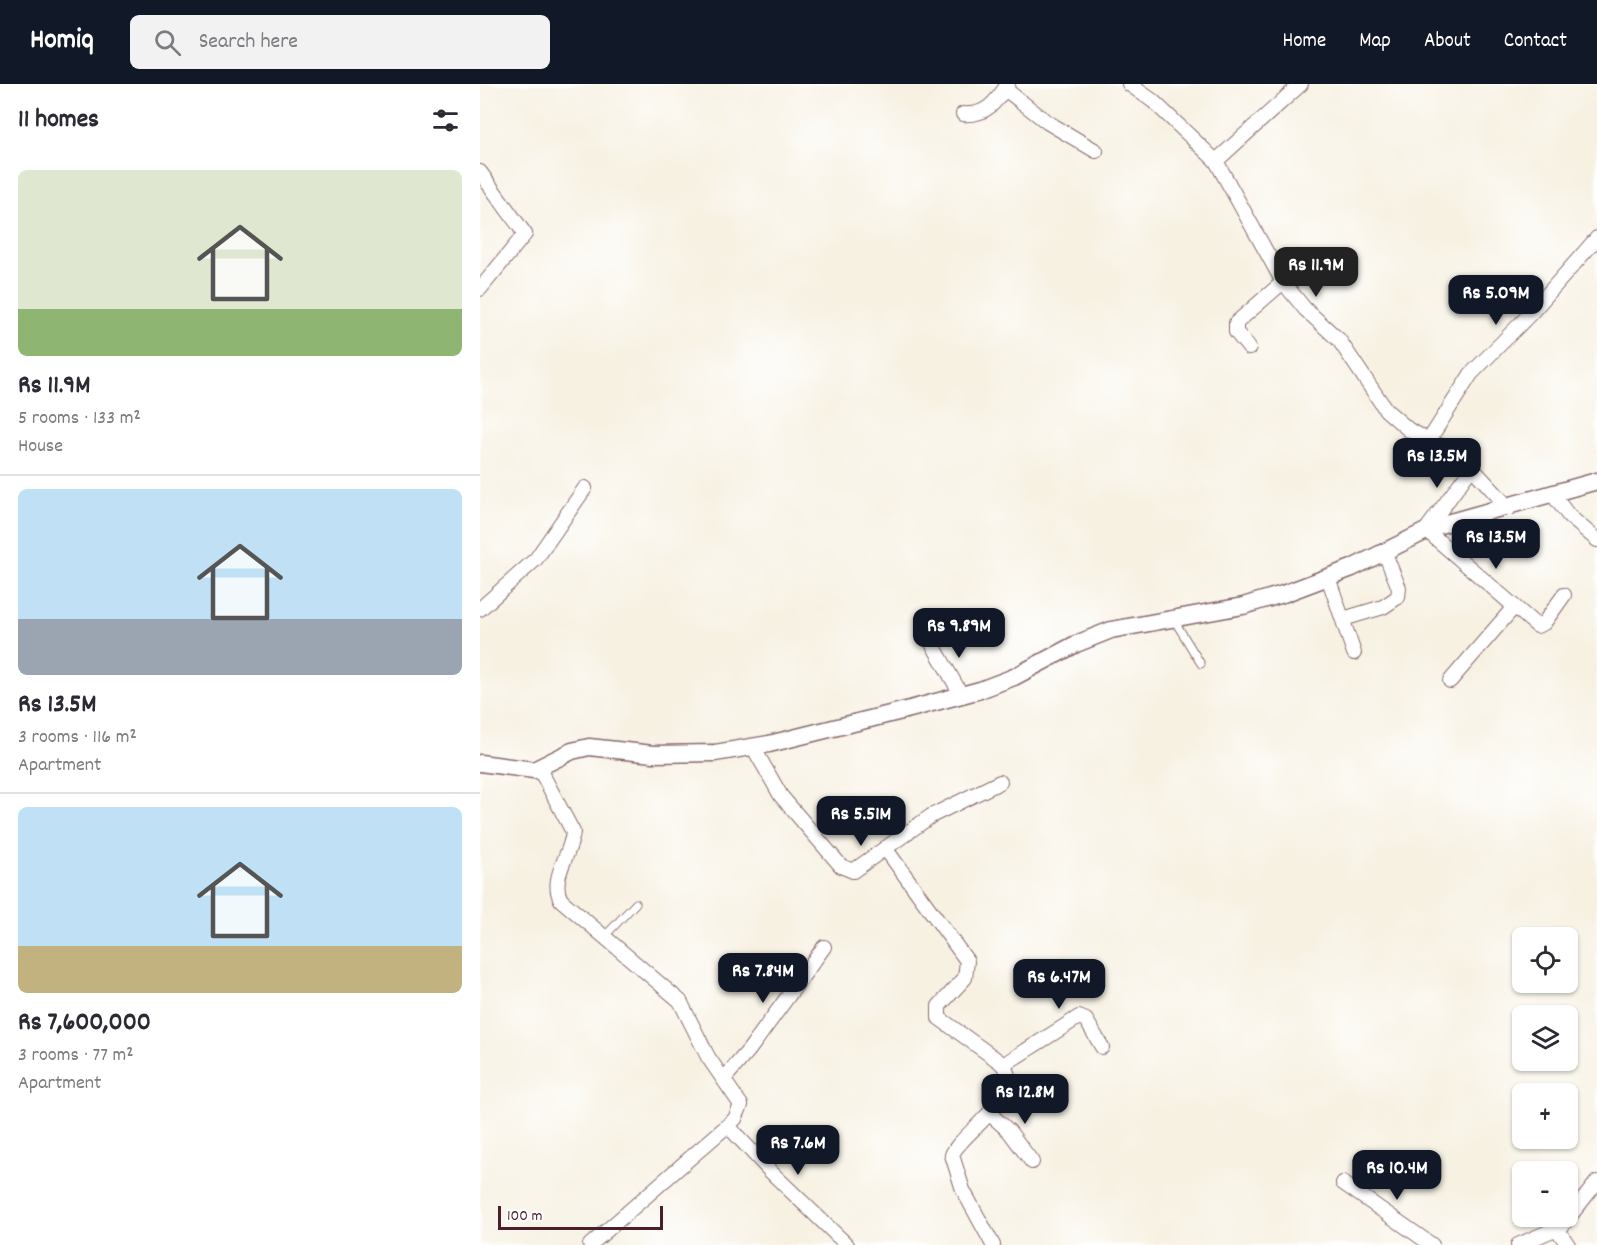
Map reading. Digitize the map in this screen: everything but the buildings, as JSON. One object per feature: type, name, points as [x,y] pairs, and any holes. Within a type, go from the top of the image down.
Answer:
[{"type":"street","points":[[1130,84],[1153,100],[1216,161],[1283,282],[1305,309],[1339,340],[1394,418],[1462,457],[1473,466],[1509,508]]},
{"type":"street","points":[[1216,161],[1301,84]]},
{"type":"street","points":[[963,114],[975,115],[983,112],[1007,86],[1047,122],[1096,150]]},
{"type":"street","points":[[480,172],[525,234],[480,289]]},
{"type":"street","points":[[1429,440],[1471,374],[1530,314],[1597,238]]},
{"type":"street","points":[[1249,348],[1236,332],[1236,323],[1283,282]]},
{"type":"street","points":[[1426,530],[1473,466]]},
{"type":"street","points":[[480,763],[529,771],[560,756],[589,747],[653,754],[698,755],[753,747],[962,696],[1014,677],[1095,636],[1172,618],[1243,606],[1328,577],[1426,530],[1597,481]]},
{"type":"street","points":[[480,609],[536,559],[585,488]]},
{"type":"street","points":[[1553,495],[1569,516],[1597,540]]},
{"type":"street","points":[[1426,530],[1539,626],[1564,595]]},
{"type":"street","points":[[1343,619],[1383,607],[1398,597],[1400,588],[1384,551]]},
{"type":"street","points":[[1328,577],[1354,653]]},
{"type":"street","points":[[1450,681],[1514,607]]},
{"type":"street","points":[[929,638],[962,696]]},
{"type":"street","points":[[753,747],[781,796],[841,866],[853,871],[932,816],[1000,782]]},
{"type":"street","points":[[539,768],[573,832],[556,891],[561,900],[680,1001],[708,1058],[741,1106],[738,1116],[728,1126],[590,1245]]},
{"type":"street","points":[[885,849],[967,962],[965,978],[939,1006],[939,1018],[1003,1065],[1007,1077],[1005,1090],[990,1114],[952,1155],[963,1190],[993,1245]]},
{"type":"street","points":[[724,1079],[749,1050],[824,947]]},
{"type":"street","points":[[1003,1065],[1079,1017],[1086,1020],[1102,1047]]},
{"type":"street","points":[[990,1114],[1009,1131],[1032,1162]]},
{"type":"street","points":[[728,1126],[771,1172],[847,1245]]},
{"type":"street","points":[[1518,1245],[1557,1229],[1566,1222],[1597,1182]]},
{"type":"street","points":[[1343,1183],[1432,1245]]},
{"type":"street","points":[[1557,1229],[1568,1245]]},
{"type":"lane","points":[[1172,618],[1202,664]]},
{"type":"lane","points":[[603,938],[636,903]]}]
